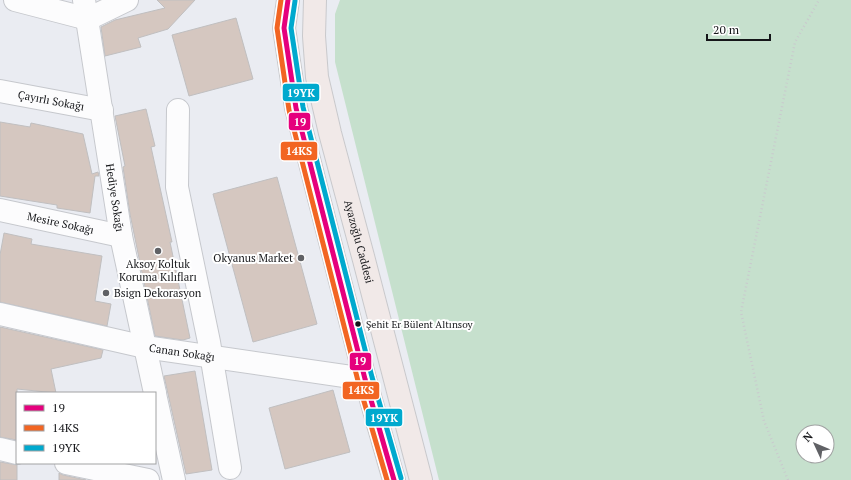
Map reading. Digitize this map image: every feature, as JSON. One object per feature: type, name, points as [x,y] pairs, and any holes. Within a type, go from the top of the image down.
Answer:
[{"type":"main road","points":[[288,0],[284,28],[296,108],[365,379],[394,480]]},
{"type":"main road","name":"Ayazoğlu Caddesi","points":[[315,0],[314,36],[317,77],[330,133],[421,480]]},
{"type":"street","points":[[15,0],[86,10],[127,0]]},
{"type":"street","name":"Hediye Sokağı","points":[[86,10],[122,236],[155,392]]},
{"type":"street","name":"Çayırlı Sokağı","points":[[0,91],[102,110]]},
{"type":"street","points":[[178,110],[177,187],[208,342],[230,468]]},
{"type":"street","name":"Mesire Sokağı","points":[[0,210],[122,236]]},
{"type":"street","name":"Canan Sokağı","points":[[0,314],[145,347],[365,379]]},
{"type":"street","name":"Hediye Sokağı","points":[[156,399],[174,480]]},
{"type":"street","points":[[0,449],[16,453]]},
{"type":"street","points":[[71,464],[148,480]]},
{"type":"path","points":[[788,480],[764,421],[741,312],[795,42],[819,0]]},
{"type":"green space","points":[[340,0],[851,0],[851,480],[439,480],[335,62],[335,14]]},
{"type":"building","points":[[157,0],[195,0],[168,29],[138,38],[141,47],[105,56],[101,27],[115,20],[165,8]]},
{"type":"building","points":[[236,18],[253,79],[189,96],[172,35]]},
{"type":"building","points":[[146,109],[155,146],[151,147],[172,242],[170,242],[190,338],[183,340],[155,336],[130,214],[123,167],[125,166],[115,116]]},
{"type":"building","points":[[0,122],[30,127],[31,123],[83,134],[92,174],[98,172],[99,176],[95,176],[90,213],[57,208],[57,205],[0,196]]},
{"type":"building","points":[[277,177],[317,324],[253,342],[213,194]]},
{"type":"building","points":[[4,233],[32,239],[31,244],[102,256],[95,301],[111,304],[107,326],[0,302],[0,255]]},
{"type":"building","points":[[0,327],[103,350],[101,358],[51,369],[56,392],[17,389],[16,440],[0,437]]},
{"type":"building","points":[[195,371],[212,470],[186,474],[164,376]]},
{"type":"building","points":[[333,390],[350,452],[285,469],[269,408]]},
{"type":"building","points":[[0,462],[17,465],[17,480],[0,480]]},
{"type":"building","points":[[59,473],[63,475],[86,480],[59,480]]},
{"type":"transit line","name":"14KS","points":[[281,0],[277,28],[289,110],[358,381],[387,480]]},
{"type":"transit line","name":"19","points":[[288,0],[284,28],[296,108],[365,379],[394,480]]},
{"type":"transit line","name":"19YK","points":[[295,1],[291,28],[303,107],[372,377],[401,478]]},
{"type":"place","name":"Aksoy Koltuk Koruma Kılıfları","points":[[158,251]]},
{"type":"place","name":"Okyanus Market","points":[[301,258]]},
{"type":"place","name":"Bsign Dekorasyon","points":[[106,293]]},
{"type":"place","name":"Şehit Er Bülent Altınsoy","points":[[358,324]]}]
